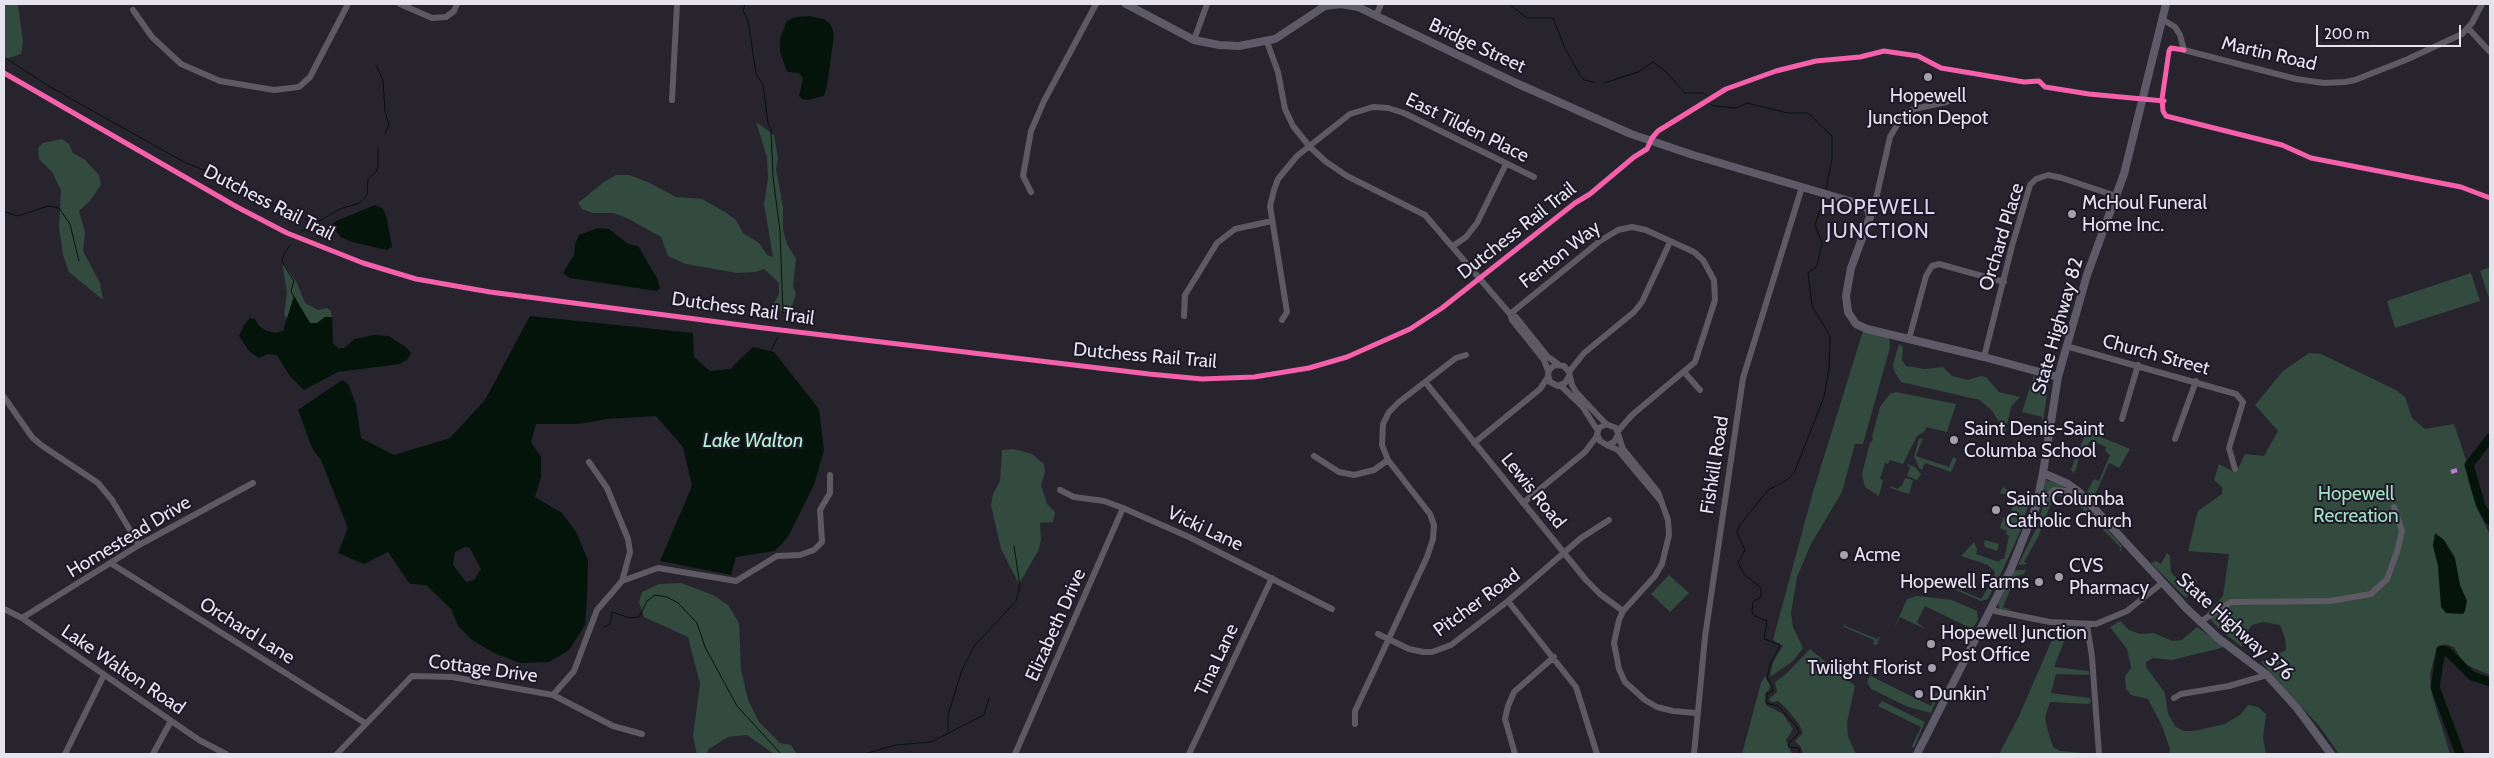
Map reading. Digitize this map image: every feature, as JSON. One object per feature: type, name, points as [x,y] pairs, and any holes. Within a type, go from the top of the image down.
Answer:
[{"type":"main road","name":"Bridge Street","points":[[1126,4],[1175,32],[1194,40],[1219,45],[1239,46],[1267,42],[1284,34],[1316,10],[1332,4],[1358,7],[1516,83],[1610,125],[1651,141],[1863,205],[1868,209]]},
{"type":"main road","name":"State Highway 82","points":[[1917,754],[2022,547],[2036,507],[2058,377],[2066,346],[2087,275],[2116,196],[2166,4]]},
{"type":"main road","points":[[1868,209],[1870,217],[1847,283],[1848,312],[1852,319],[1863,328],[1984,356],[2058,377]]},
{"type":"main road","name":"State Highway 376","points":[[2043,473],[2068,484],[2079,492],[2200,622],[2266,674],[2297,708],[2331,754]]},
{"type":"street","points":[[133,10],[152,36],[181,64],[199,73],[232,84],[274,90],[299,87],[310,77],[348,4]]},
{"type":"street","points":[[400,4],[432,18],[446,17],[454,11],[457,4]]},
{"type":"street","points":[[672,100],[678,4]]},
{"type":"street","points":[[1031,192],[1023,176],[1031,131],[1044,101],[1096,4]]},
{"type":"street","points":[[1194,40],[1207,4]]},
{"type":"street","points":[[1376,16],[1381,4]]},
{"type":"street","name":"Martin Road","points":[[2162,19],[2175,27],[2180,35],[2184,50],[2296,79],[2324,83],[2355,80],[2448,41],[2468,28],[2482,4]]},
{"type":"street","points":[[2468,28],[2490,52]]},
{"type":"street","points":[[1267,42],[1278,72],[1285,109],[1310,147],[1325,161],[1347,176],[1408,204],[1425,215],[1510,314],[1512,320],[1544,360],[1548,374],[1582,406],[1597,434],[1605,444],[1618,450],[1660,500]]},
{"type":"street","points":[[1868,209],[1875,202],[1890,137],[1903,115],[1914,109],[1946,102],[1958,97]]},
{"type":"street","name":"East Tilden Place","points":[[1282,320],[1286,312],[1286,305],[1270,206],[1278,179],[1287,166],[1350,114],[1373,107],[1388,108],[1404,113],[1534,177]]},
{"type":"street","points":[[1453,246],[1466,237],[1477,223],[1506,164]]},
{"type":"street","name":"Orchard Place","points":[[1984,356],[2030,185],[2036,179],[2048,175],[2064,178],[2116,196]]},
{"type":"street","name":"Fishkill Road","points":[[1694,754],[1696,713],[1706,629],[1743,378],[1802,187]]},
{"type":"street","points":[[1184,316],[1185,295],[1217,243],[1235,229],[1272,221]]},
{"type":"street","name":"Fenton Way","points":[[1510,314],[1604,237],[1618,230],[1632,227],[1646,230],[1694,252],[1703,260],[1710,270],[1716,289],[1715,300],[1695,362],[1685,373],[1632,415],[1618,433],[1614,442],[1605,444]]},
{"type":"street","points":[[1474,444],[1540,389],[1552,366],[1584,353],[1634,312],[1642,302],[1670,242]]},
{"type":"street","points":[[1909,338],[1926,276],[1932,266],[1939,264],[2004,282]]},
{"type":"street","points":[[1510,314],[1516,317],[1548,357],[1560,364],[1569,374],[1576,392],[1618,433],[1621,446],[1658,492],[1668,520],[1669,535],[1662,564],[1655,576],[1623,611],[1616,629],[1614,643],[1619,668],[1626,682],[1635,692],[1657,707],[1673,711],[1696,713]]},
{"type":"street","name":"Church Street","points":[[2066,346],[2196,381],[2236,394],[2243,402],[2229,448],[2235,469]]},
{"type":"street","points":[[1540,389],[1565,383],[1584,353]]},
{"type":"street","points":[[1355,724],[1355,711],[1432,547],[1434,532],[1432,520],[1427,510],[1388,460],[1382,441],[1386,418],[1399,402],[1456,358],[1466,355]]},
{"type":"street","points":[[2122,419],[2138,365]]},
{"type":"street","points":[[1685,373],[1700,390]]},
{"type":"street","points":[[2175,439],[2196,381]]},
{"type":"street","name":"Lewis Road","points":[[1426,383],[1564,554],[1600,594],[1623,611]]},
{"type":"street","points":[[4,396],[32,437],[98,483],[112,500],[139,545]]},
{"type":"street","name":"Fenton Way","points":[[1597,434],[1608,424],[1632,415]]},
{"type":"street","points":[[1523,503],[1585,452],[1597,434]]},
{"type":"street","points":[[1585,452],[1605,444]]},
{"type":"street","points":[[1314,456],[1339,472],[1354,474],[1374,470],[1388,460]]},
{"type":"street","points":[[589,462],[607,488],[628,539],[630,552],[622,581]]},
{"type":"street","points":[[622,581],[658,568],[736,581],[777,556],[800,555],[814,550],[822,542],[820,510],[830,493],[830,475]]},
{"type":"street","name":"Homestead Drive","points":[[22,618],[112,564],[139,545],[253,483]]},
{"type":"street","name":"Vicki Lane","points":[[1060,490],[1074,497],[1104,501],[1123,508],[1272,578],[1332,609]]},
{"type":"street","points":[[2036,507],[2054,490],[2079,492]]},
{"type":"street","points":[[2200,622],[2230,602],[2330,601],[2371,594],[2387,579],[2397,552],[2402,531],[2394,507]]},
{"type":"street","name":"Elizabeth Drive","points":[[1015,754],[1123,508]]},
{"type":"street","name":"Pitcher Road","points":[[1378,634],[1409,649],[1423,652],[1439,650],[1460,639],[1508,601],[1581,538],[1609,520]]},
{"type":"street","name":"Orchard Lane","points":[[112,564],[365,723]]},
{"type":"street","name":"Tina Lane","points":[[1189,754],[1272,578]]},
{"type":"street","name":"Cottage Drive","points":[[337,754],[407,679],[418,674],[452,677],[553,695],[574,670],[597,610],[622,581]]},
{"type":"street","points":[[1990,610],[2050,622],[2087,625],[2121,614],[2162,583]]},
{"type":"street","points":[[1508,601],[1576,687],[1596,754]]},
{"type":"street","name":"Lake Walton Road","points":[[4,609],[22,618],[198,740],[226,754]]},
{"type":"street","points":[[2087,625],[2092,657],[2099,754]]},
{"type":"street","points":[[1516,754],[1505,719],[1508,706],[1514,692],[1554,657]]},
{"type":"street","points":[[2174,698],[2180,694],[2229,686],[2266,674]]},
{"type":"street","points":[[65,754],[104,675]]},
{"type":"street","points":[[553,695],[613,726],[642,734]]},
{"type":"street","points":[[153,754],[171,721]]},
{"type":"green space","points":[[4,4],[18,4],[23,42],[21,54],[5,59]]},
{"type":"green space","points":[[756,122],[774,135],[778,158],[776,169],[783,207],[783,230],[787,244],[796,259],[793,286],[796,294],[792,306],[793,316],[780,310],[774,303],[779,294],[779,283],[764,269],[755,272],[737,273],[686,264],[668,256],[661,237],[627,218],[614,213],[593,213],[582,209],[578,203],[616,175],[629,175],[648,182],[676,197],[702,199],[725,212],[736,220],[743,233],[759,243],[767,255],[773,257],[764,204],[768,179],[767,157]]},
{"type":"green space","points":[[62,139],[69,144],[73,153],[85,160],[99,175],[101,185],[90,201],[79,211],[85,233],[83,251],[100,283],[103,300],[69,272],[63,255],[59,227],[61,190],[52,172],[39,159],[38,148],[43,143]]},
{"type":"green space","points":[[282,262],[296,281],[305,303],[318,310],[327,308],[331,311],[332,317],[325,317],[317,324],[310,323],[294,297],[287,319],[284,315],[287,293]]},
{"type":"green space","points":[[2490,267],[2490,298],[2489,298],[2480,271]]},
{"type":"green space","points":[[2471,273],[2480,301],[2395,328],[2387,301]]},
{"type":"green space","points":[[1863,331],[1889,338],[1890,347],[1863,444],[1855,444],[1842,492],[1811,544],[1797,577],[1791,613],[1793,627],[1803,648],[1793,661],[1770,677],[1773,662],[1783,646],[1773,640],[1813,492]]},
{"type":"green space","points":[[1899,344],[1903,347],[1902,360],[1906,366],[1925,369],[1943,367],[1952,376],[1968,380],[1981,376],[1986,377],[1999,392],[2020,397],[2011,407],[2004,438],[2002,427],[1993,412],[1980,400],[1901,382],[1894,371],[1893,364]]},
{"type":"green space","name":"Hopewell Recreation","points":[[2309,353],[2321,354],[2396,390],[2405,397],[2412,418],[2425,429],[2454,424],[2467,463],[2468,480],[2476,506],[2490,535],[2490,675],[2464,664],[2454,647],[2445,644],[2437,647],[2430,674],[2432,695],[2450,754],[2339,754],[2320,727],[2261,662],[2286,650],[2285,638],[2280,625],[2263,622],[2252,625],[2244,636],[2242,647],[2219,629],[2206,614],[2223,596],[2229,554],[2188,551],[2198,511],[2222,494],[2222,487],[2214,480],[2219,464],[2234,472],[2237,471],[2245,454],[2264,456],[2278,431],[2255,405],[2283,371]]},
{"type":"green space","points":[[2034,375],[2049,381],[2043,422],[2042,417],[2022,412]]},
{"type":"green space","points":[[1896,392],[1956,404],[1947,432],[1926,427],[1925,431],[1917,436],[1903,464],[1890,460],[1888,464],[1885,463],[1880,479],[1883,480],[1879,496],[1865,487],[1862,474],[1870,443],[1873,440],[1872,437],[1880,407],[1890,394]]},
{"type":"green space","points":[[2075,426],[2130,449],[2119,468],[2109,463],[2095,495],[2091,497],[2087,492],[2094,479],[2099,481],[2110,455],[2105,451],[2106,447],[2091,440],[2079,457],[2076,470],[2073,473],[2071,469],[2085,435],[2074,430]]},
{"type":"green space","points":[[1923,438],[1916,456],[1949,467],[1953,457],[1957,459],[1951,472],[1925,463],[1922,470],[1919,468],[1914,456],[1919,439]]},
{"type":"green space","points":[[1014,449],[1032,454],[1044,464],[1045,472],[1041,485],[1047,504],[1055,512],[1053,522],[1040,523],[1041,541],[1038,551],[1019,584],[1001,549],[991,505],[993,494],[1000,481],[1002,450]]},
{"type":"green space","points":[[1906,463],[1915,467],[1921,474],[1917,480],[1907,476],[1910,467]]},
{"type":"green space","points":[[1905,478],[1913,480],[1909,494],[1890,488],[1891,486],[1898,489],[1902,486]]},
{"type":"green space","points":[[2046,480],[2065,488],[2056,488],[2043,495]]},
{"type":"green space","points":[[2003,487],[2021,498],[2029,499],[2029,502],[2020,532],[2004,567],[1988,599],[1981,601],[1953,589],[1950,581],[1956,580],[1953,587],[1981,599],[1994,578],[1995,572],[1988,565],[1961,556],[1974,542],[1977,549],[1976,554],[1999,562],[2001,559],[2004,559],[2009,536],[2006,534],[2007,531],[2000,528],[2003,518],[2009,517],[2014,503],[2010,496],[2000,493]]},
{"type":"green space","points":[[2058,492],[2069,493],[2080,500],[2122,546],[2121,551],[2119,551],[2121,548],[2071,497],[2054,496],[2038,537],[2024,562],[2028,564],[2018,565],[2035,531],[2045,501]]},
{"type":"green space","points":[[1985,540],[1999,544],[1997,551],[1985,547]]},
{"type":"green space","points":[[2167,553],[2170,556],[2171,573],[2176,577],[2177,582],[2193,583],[2194,578],[2197,580],[2195,588],[2186,598],[2151,563],[2156,561],[2161,564]]},
{"type":"green space","points":[[2026,570],[2024,574],[2016,576],[2003,607],[2013,610],[2000,609],[1998,604],[2014,571]]},
{"type":"green space","points":[[1669,575],[1689,593],[1670,612],[1651,594]]},
{"type":"green space","points":[[681,583],[713,595],[728,605],[739,623],[741,669],[748,700],[759,722],[780,743],[791,745],[797,754],[774,754],[747,735],[728,737],[709,749],[706,754],[697,754],[693,736],[700,684],[688,637],[644,617],[639,602],[642,592],[659,584]]},
{"type":"green space","points":[[1917,596],[1952,600],[1977,611],[1978,620],[1972,629],[1925,606],[1917,622],[1925,629],[1900,617],[1894,628],[1907,599]]},
{"type":"green space","points":[[2120,621],[2129,630],[2140,634],[2154,633],[2172,641],[2182,640],[2197,627],[2225,647],[2172,660],[2153,658],[2146,662],[2146,667],[2165,693],[2168,714],[2176,727],[2184,731],[2194,731],[2225,724],[2241,714],[2248,705],[2258,707],[2266,714],[2263,738],[2266,754],[2169,754],[2170,749],[2162,726],[2148,699],[2131,695],[2126,689],[2125,676],[2131,668],[2127,649],[2110,627]]},
{"type":"green space","points":[[1846,622],[1845,626],[1877,639],[1880,636],[1877,645],[1873,644],[1874,640],[1844,627],[1842,630]]},
{"type":"green space","points":[[2058,626],[2086,628],[2086,633],[2067,634],[2054,667],[2089,671],[2089,675],[2056,674],[2051,693],[2090,698],[2091,701],[2089,704],[2050,702],[2045,717],[2047,728],[2053,747],[2060,751],[2093,754],[1999,754],[2019,716]]},
{"type":"green space","points":[[1810,649],[1855,686],[1847,722],[1848,737],[1856,754],[1803,754],[1801,747],[1795,741],[1803,733],[1799,724],[1778,701],[1771,702],[1769,699],[1777,692],[1775,682],[1785,675]]},
{"type":"green space","points":[[1873,668],[1871,676],[1931,706],[1936,692],[1939,693],[1931,713],[1908,707],[1871,689],[1867,682]]},
{"type":"green space","points":[[1765,676],[1770,686],[1769,690],[1765,693],[1766,705],[1783,714],[1793,729],[1786,740],[1792,754],[1742,754],[1761,683]]},
{"type":"green space","points":[[1882,701],[1925,722],[1914,748],[1912,746],[1921,727],[1878,706]]},
{"type":"water","points":[[809,16],[824,19],[831,25],[834,35],[824,96],[807,100],[799,96],[803,78],[799,73],[787,72],[780,52],[780,38],[787,21],[795,17]]},
{"type":"water","points":[[375,205],[383,209],[387,219],[392,247],[387,250],[352,242],[341,237],[333,228],[332,224],[336,221]]},
{"type":"water","points":[[598,228],[609,229],[628,244],[638,246],[657,278],[660,288],[657,291],[570,278],[563,273],[574,255],[575,244],[579,235]]},
{"type":"water","points":[[294,296],[310,323],[317,323],[325,317],[332,317],[333,343],[338,348],[344,348],[355,339],[374,335],[389,336],[407,348],[411,353],[408,359],[400,364],[338,372],[304,390],[289,375],[277,355],[268,354],[259,358],[249,351],[239,336],[250,318],[255,319],[259,326],[267,331],[275,333],[283,331]]},
{"type":"water","name":"Lake Walton","points":[[530,316],[693,333],[694,357],[710,371],[730,369],[753,347],[774,352],[819,409],[824,450],[814,485],[788,537],[775,551],[736,557],[731,575],[660,561],[692,486],[683,447],[656,416],[607,419],[579,424],[536,424],[531,442],[541,457],[541,477],[535,497],[562,513],[576,532],[588,560],[587,600],[585,625],[569,650],[549,662],[520,663],[494,653],[472,640],[458,626],[451,609],[426,585],[410,584],[388,552],[364,564],[338,553],[348,528],[321,460],[313,450],[298,410],[342,380],[348,384],[356,404],[361,438],[394,455],[450,438],[485,400]],"holes":[[[465,547],[470,548],[481,569],[474,580],[466,582],[453,565],[455,552]]]},
{"type":"water","points":[[2435,533],[2444,540],[2455,558],[2460,585],[2467,601],[2463,614],[2446,613],[2441,607],[2438,566],[2433,546]]},
{"type":"waterway","points":[[745,4],[743,11],[748,20],[756,74],[763,85],[768,123],[771,129],[773,177],[780,231],[783,313]]},
{"type":"waterway","points":[[1509,4],[1527,18],[1553,18],[1565,48],[1581,77],[1584,80],[1593,82]]},
{"type":"waterway","points":[[4,57],[50,87],[184,162],[242,185],[283,211],[317,223]]},
{"type":"waterway","points":[[1604,83],[1638,72],[1653,62],[1665,71],[1685,93],[1703,93],[1707,96]]},
{"type":"waterway","points":[[376,65],[383,80],[385,111],[389,125],[385,134]]},
{"type":"waterway","points":[[1711,104],[1714,106],[1737,108],[1747,103],[1788,113],[1808,113],[1832,136],[1832,159],[1826,189]]},
{"type":"waterway","points":[[302,231],[340,209],[360,203],[367,195],[368,179],[376,172],[378,166],[378,147]]},
{"type":"waterway","points":[[1800,754],[1799,748],[1789,747],[1788,744],[1799,733],[1797,727],[1778,706],[1766,703],[1767,694],[1773,691],[1772,685],[1767,678],[1770,665],[1780,645],[1764,639],[1767,621],[1755,616],[1752,612],[1753,602],[1761,597],[1761,588],[1745,575],[1738,563],[1745,550],[1737,533],[1739,526],[1768,490],[1787,480],[1794,473],[1824,397],[1829,368],[1830,336],[1812,306],[1808,273],[1817,266],[1822,243],[1815,225],[1824,197]]},
{"type":"waterway","points":[[4,212],[18,216],[48,206],[59,208],[70,224],[79,261]]},
{"type":"waterway","points":[[290,245],[284,254],[282,262],[294,281],[291,291],[294,297]]},
{"type":"waterway","points":[[770,352],[778,337]]},
{"type":"waterway","points":[[2490,438],[2469,465],[2481,506],[2490,521]]},
{"type":"waterway","points":[[948,732],[948,715],[962,670],[974,646],[1016,601],[1020,586],[1014,546]]},
{"type":"waterway","points":[[604,627],[610,624],[612,612],[630,618],[639,617],[647,601],[655,595],[667,597],[678,603],[697,623],[705,647],[737,706],[781,754]]},
{"type":"waterway","points":[[2460,754],[2435,687],[2441,650],[2447,651],[2472,676],[2490,682]]},
{"type":"waterway","points":[[864,754],[896,745],[931,742],[984,715],[989,698]]},
{"type":"marked path","points":[[2451,472],[2457,470]]},
{"type":"cycle path","points":[[2184,50],[2171,48],[2169,51],[2162,99],[2163,111],[2166,116],[2282,145],[2311,158],[2461,187],[2490,198]]},
{"type":"cycle path","name":"Dutchess Rail Trail","points":[[4,73],[237,207],[287,233],[363,263],[416,279],[490,292],[764,328],[1202,379],[1254,377],[1309,368],[1347,357],[1410,329],[1442,308],[1575,203],[1590,194],[1634,157],[1647,149],[1658,131],[1726,89],[1776,71],[1816,61],[1860,57],[1884,51],[1918,56],[1941,68],[2024,82],[2039,81],[2045,87],[2089,94],[2164,101]]},
{"type":"place","name":"Hopewell Junction Depot","points":[[1928,77]]},
{"type":"place","name":"McHoul Funeral Home Inc.","points":[[2072,214]]},
{"type":"place","name":"Saint Denis-Saint Columba School","points":[[1954,440]]},
{"type":"place","name":"Saint Columba Catholic Church","points":[[1996,510]]},
{"type":"place","name":"Acme","points":[[1844,555]]},
{"type":"place","name":"CVS Pharmacy","points":[[2059,577]]},
{"type":"place","name":"Hopewell Farms","points":[[2039,582]]},
{"type":"place","name":"Hopewell Junction Post Office","points":[[1931,644]]},
{"type":"place","name":"Twilight Florist","points":[[1932,668]]},
{"type":"place","name":"Dunkin'","points":[[1919,694]]},
{"type":"district","name":"HOPEWELL JUNCTION","points":[[1878,220]]}]
